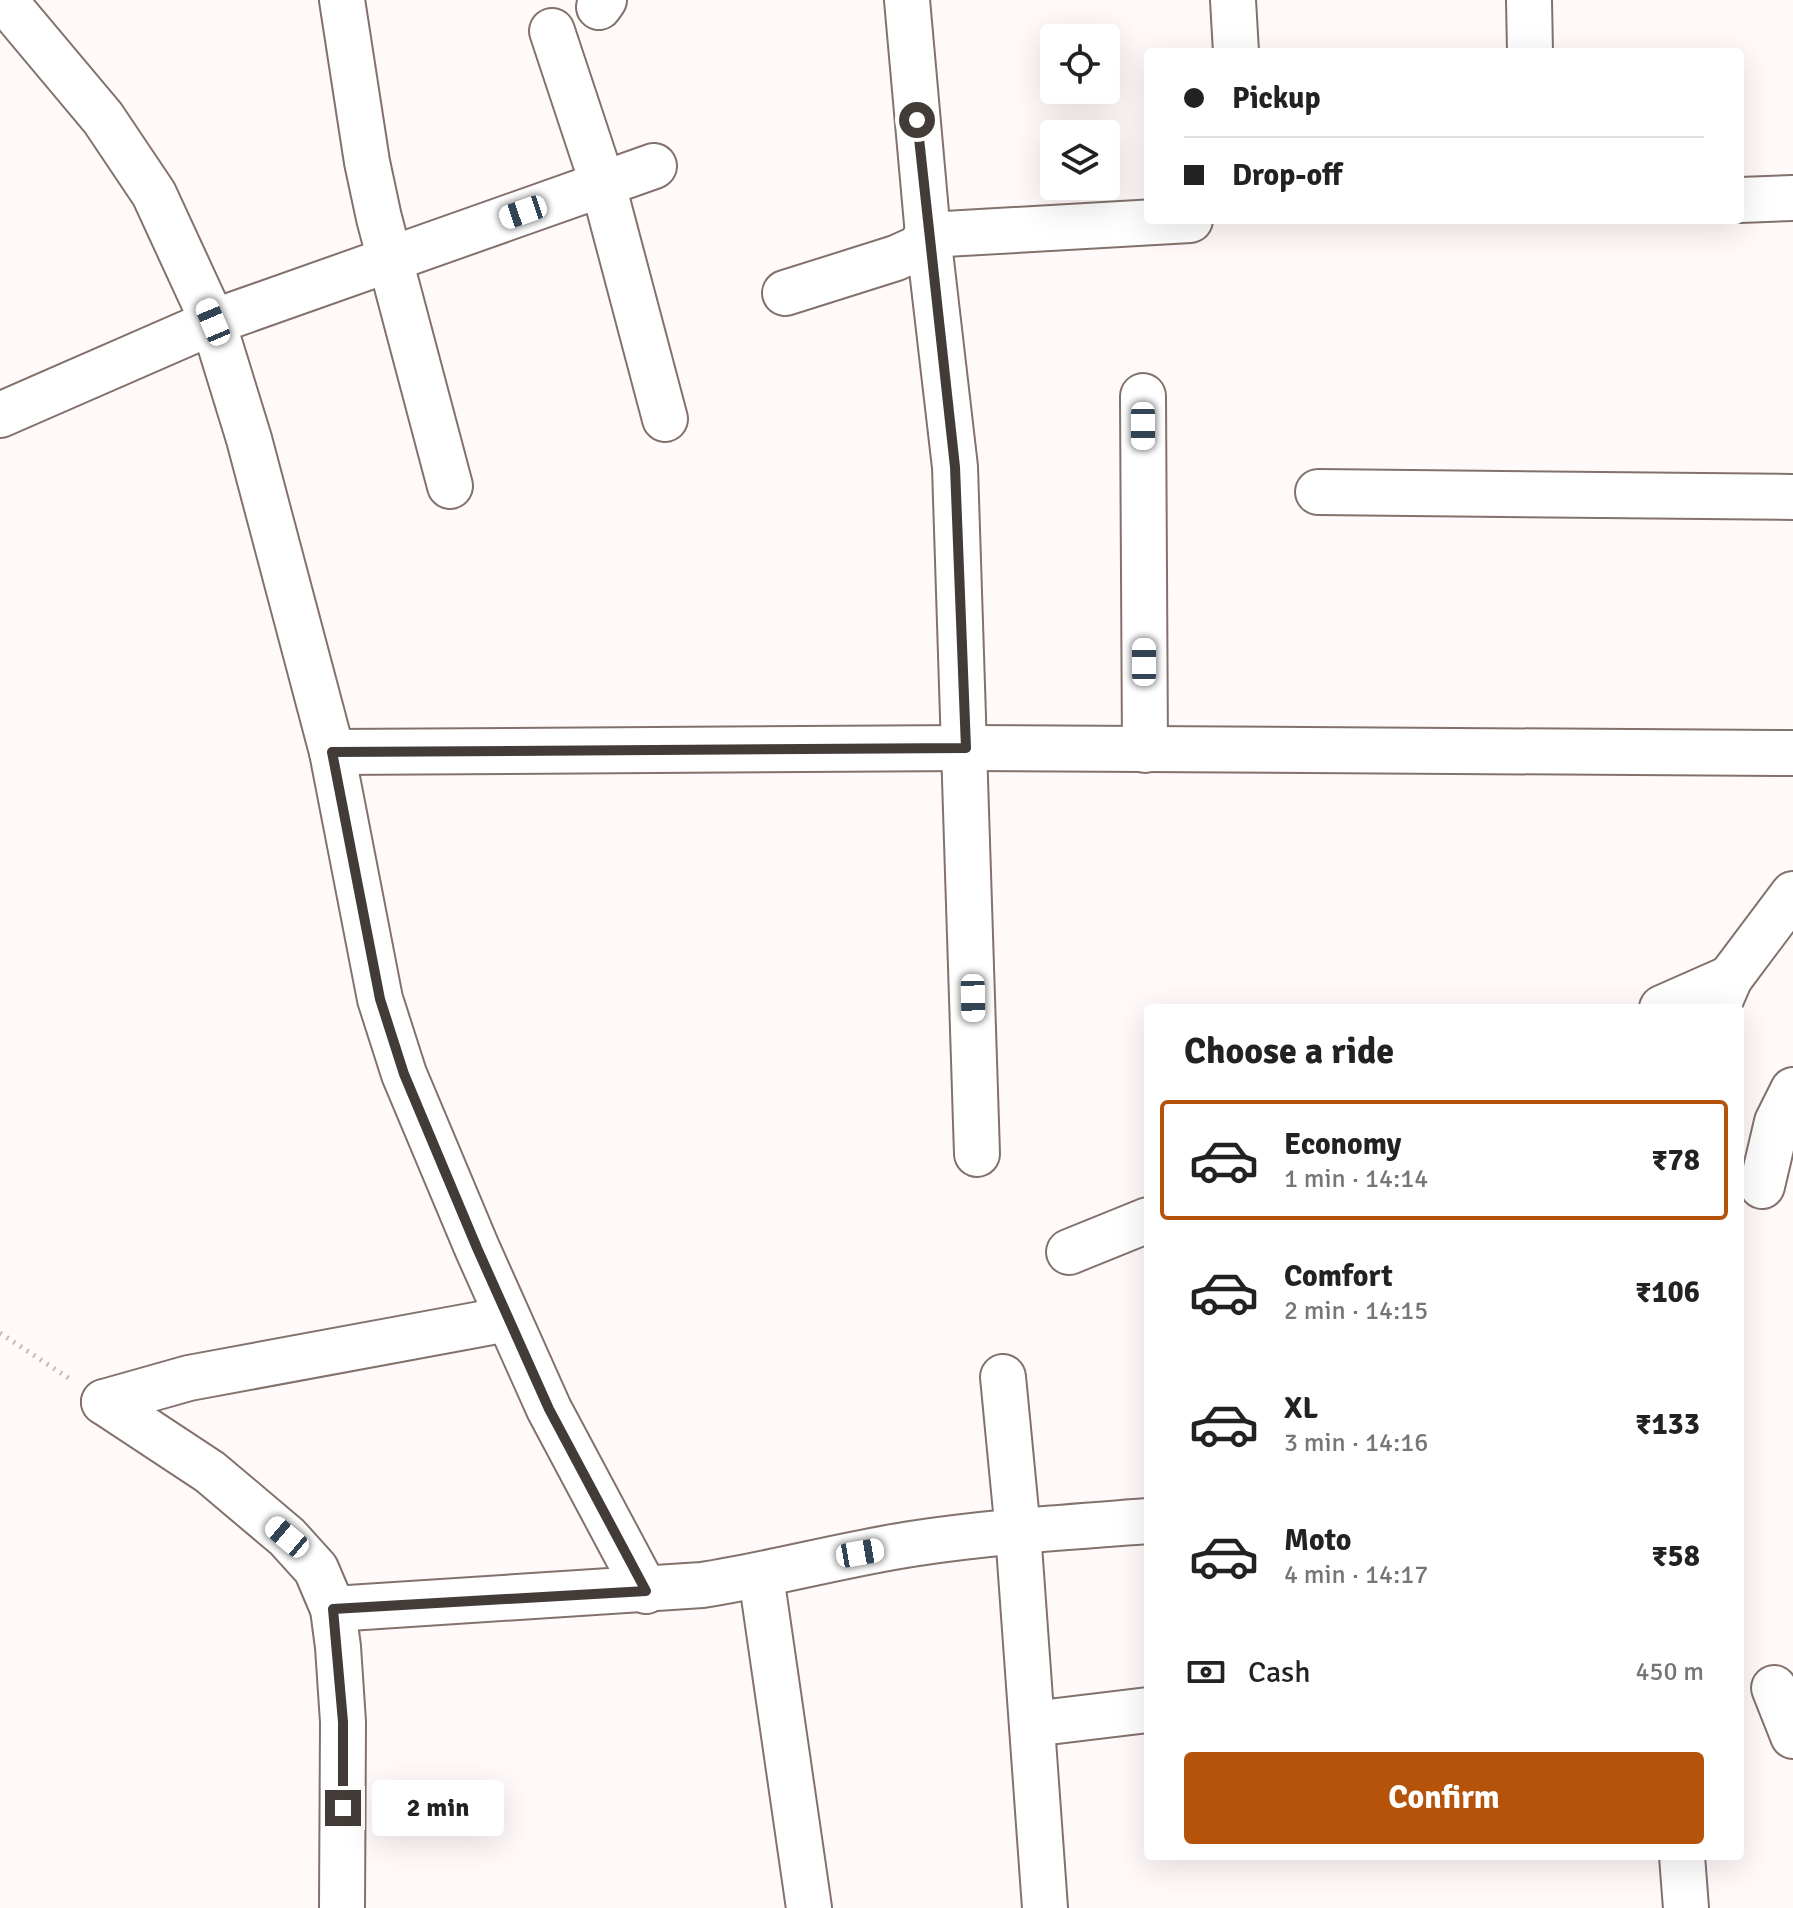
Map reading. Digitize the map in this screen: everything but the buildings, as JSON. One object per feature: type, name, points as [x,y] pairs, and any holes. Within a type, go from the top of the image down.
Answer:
[{"type":"street","points":[[4,0],[103,118],[154,194],[213,322],[249,439],[332,752],[380,999],[404,1074],[549,1409],[646,1591]]},
{"type":"street","points":[[342,0],[367,162],[379,218],[450,486]]},
{"type":"street","points":[[907,0],[928,235],[955,467],[977,1154]]},
{"type":"street","points":[[1233,0],[1236,48]]},
{"type":"street","points":[[1529,0],[1530,48]]},
{"type":"street","points":[[552,31],[603,185],[665,419]]},
{"type":"street","points":[[0,415],[213,322],[654,166]]},
{"type":"street","points":[[1744,200],[1793,198]]},
{"type":"street","points":[[785,293],[896,258],[918,248],[928,235],[1144,223]]},
{"type":"street","points":[[1143,396],[1145,750]]},
{"type":"street","points":[[1318,492],[1793,497]]},
{"type":"street","points":[[332,752],[966,748],[1793,753]]},
{"type":"street","points":[[1678,1004],[1723,993],[1793,894]]},
{"type":"street","points":[[1765,1186],[1777,1122],[1793,1090]]},
{"type":"street","points":[[1069,1252],[1144,1222]]},
{"type":"street","points":[[104,1402],[189,1378],[508,1319]]},
{"type":"street","points":[[1003,1377],[1018,1532],[1045,1908]]},
{"type":"street","points":[[104,1402],[210,1472],[287,1537],[316,1569],[333,1609],[343,1722],[342,1908]]},
{"type":"street","points":[[333,1609],[702,1585],[761,1576],[833,1557],[913,1544],[1144,1521]]},
{"type":"street","points":[[761,1576],[809,1908]]},
{"type":"street","points":[[1774,1688],[1793,1736]]},
{"type":"street","points":[[1032,1724],[1144,1710]]},
{"type":"street","points":[[1682,1860],[1686,1908]]},
{"type":"path","points":[[0,1333],[104,1402]]},
{"type":"route","points":[[343,1808],[343,1722],[333,1609],[646,1591],[549,1409],[404,1074],[380,999],[332,752],[966,748],[955,467],[917,120]]}]
